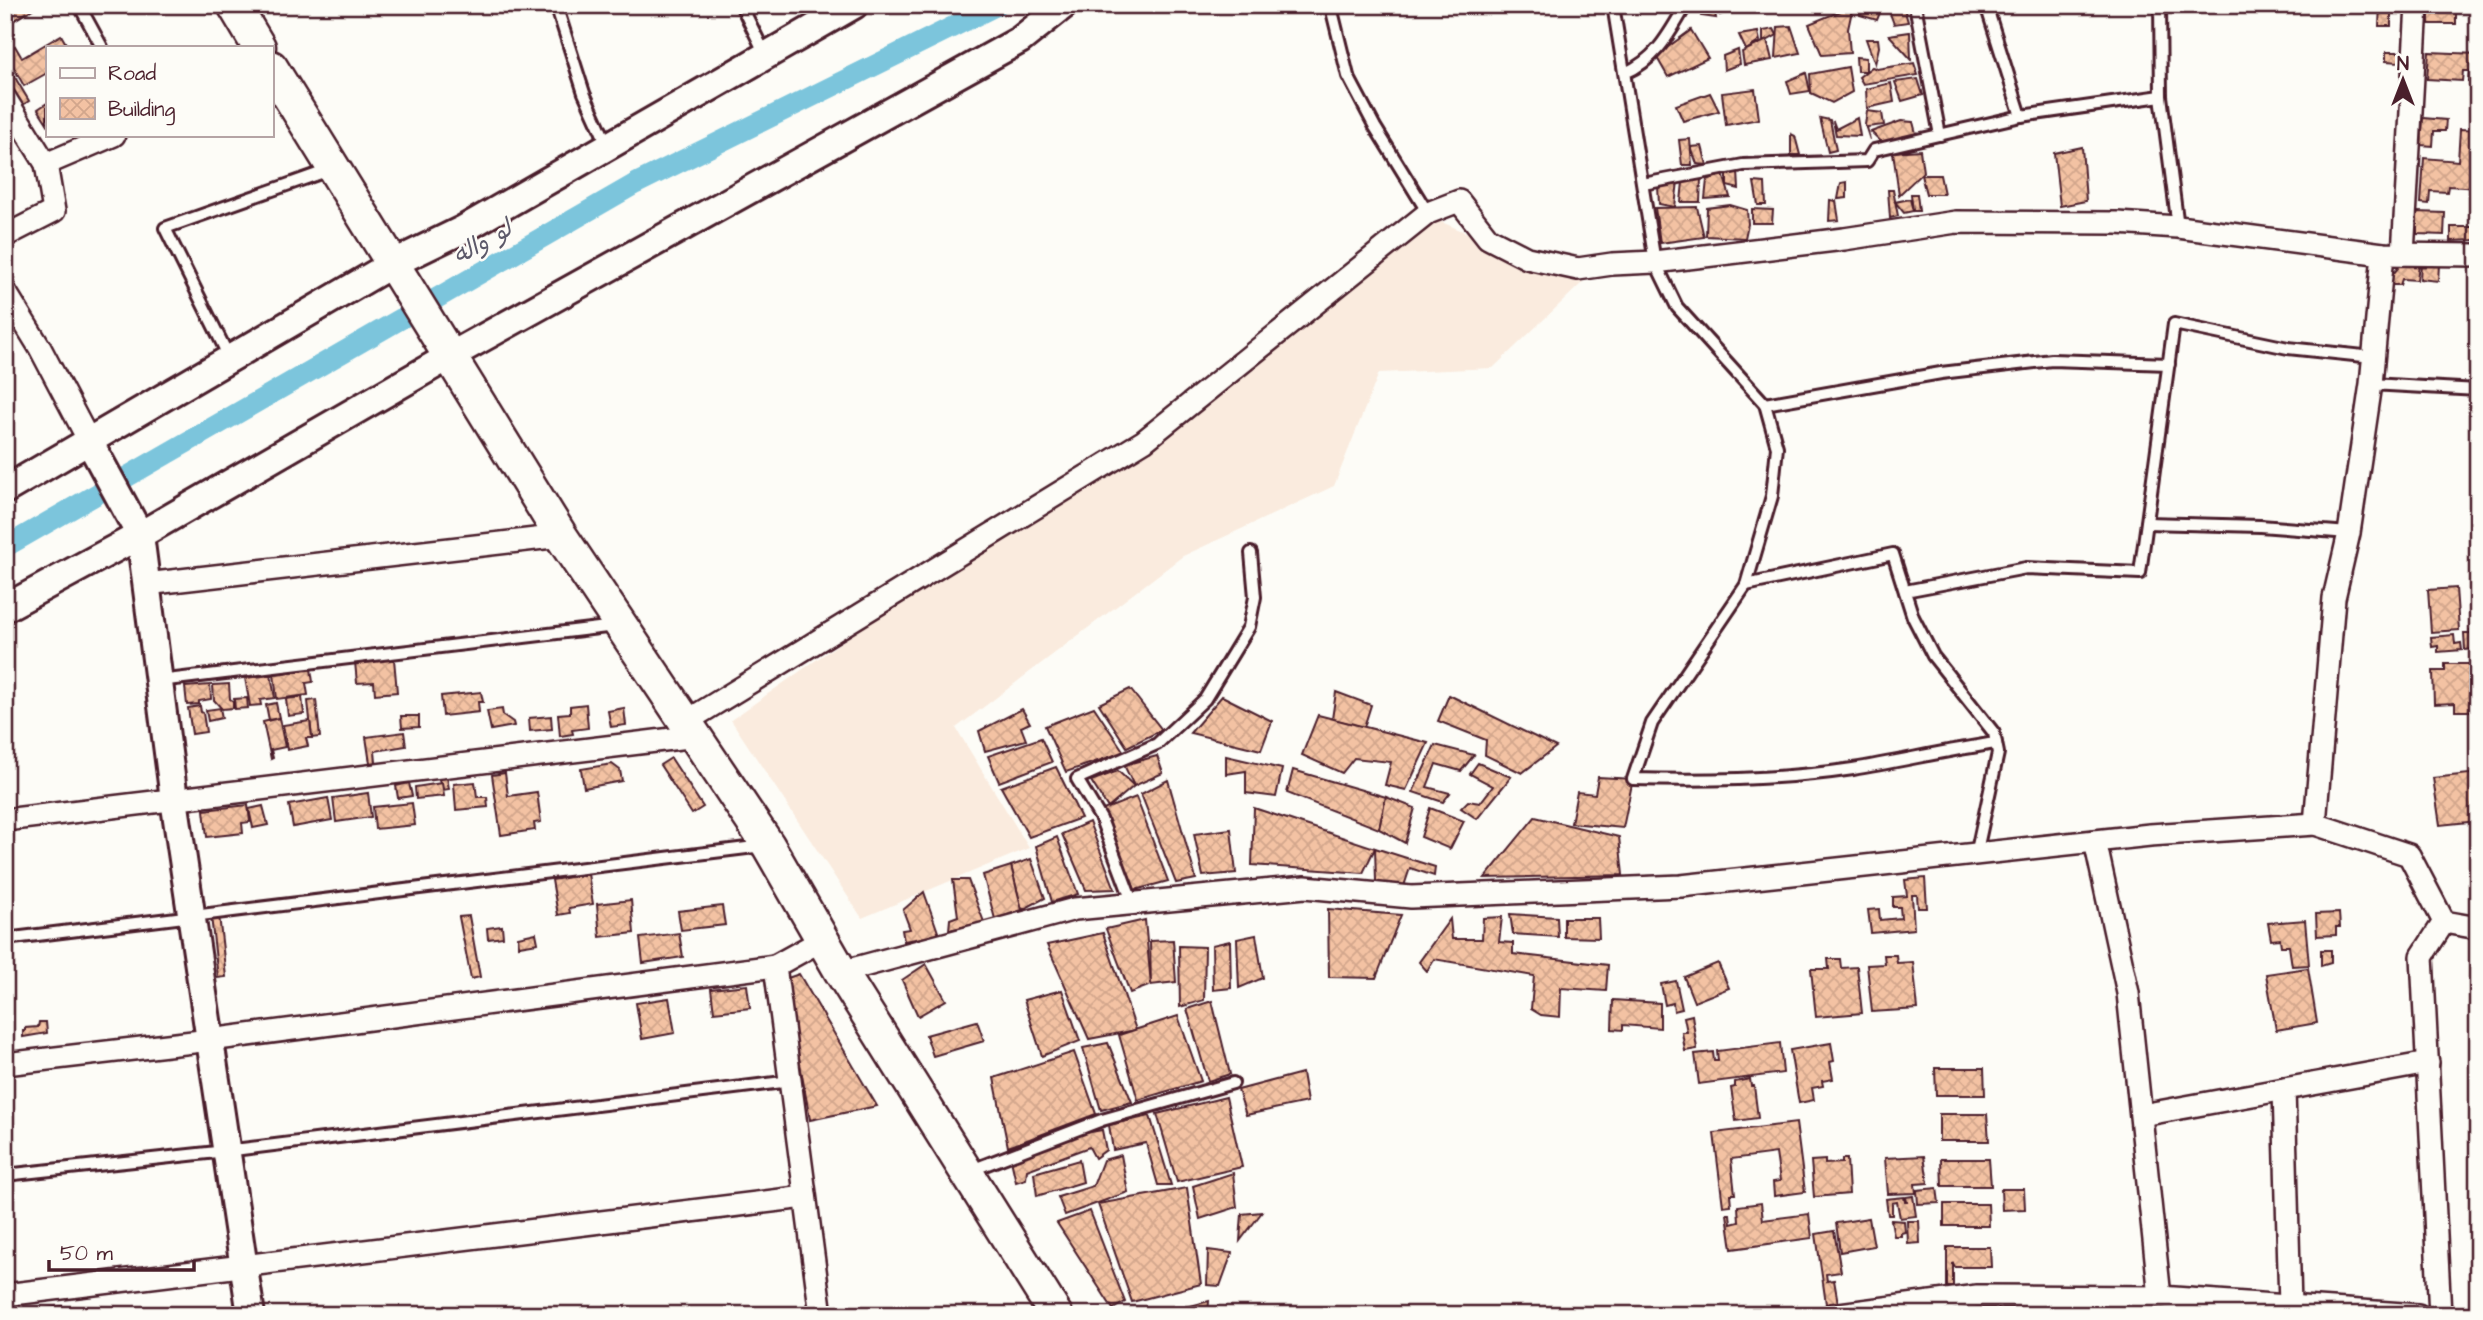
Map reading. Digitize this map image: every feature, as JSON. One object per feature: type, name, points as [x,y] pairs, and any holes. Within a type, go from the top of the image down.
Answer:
[{"type":"main road","points":[[234,5],[258,46]]},
{"type":"main road","points":[[273,70],[561,536],[768,845],[841,972],[1056,1315]]},
{"type":"street","points":[[5,608],[140,535],[450,356],[1020,40],[1064,5]]},
{"type":"street","points":[[2315,824],[2334,598],[2349,533],[2373,357],[2393,254],[2417,5]]},
{"type":"street","points":[[5,490],[392,264],[462,230],[766,56],[841,9]]},
{"type":"street","points":[[5,98],[46,163],[54,211],[5,236]]},
{"type":"street","points":[[46,163],[112,136]]},
{"type":"street","points":[[5,820],[692,729],[1144,441],[1428,213],[1459,201],[1488,237],[1527,258],[1578,269],[1844,239],[1956,222],[2117,223],[2178,227],[2393,254],[2478,255]]},
{"type":"street","points":[[5,291],[40,348],[140,535],[174,799],[251,1315]]},
{"type":"street","points":[[146,584],[561,536]]},
{"type":"street","points":[[841,972],[1075,909],[1305,887],[1411,897],[1681,886],[2095,841],[2315,824],[2409,855],[2444,922]]},
{"type":"street","points":[[2095,841],[2128,993],[2160,1297]]},
{"type":"street","points":[[2444,922],[2478,928]]},
{"type":"street","points":[[2440,1315],[2422,957],[2444,922]]},
{"type":"street","points":[[5,1064],[775,967],[822,940]]},
{"type":"street","points":[[775,967],[821,1315]]},
{"type":"street","points":[[2142,1115],[2428,1063]]},
{"type":"street","points":[[2284,1089],[2290,1306]]},
{"type":"street","points":[[5,1295],[805,1196]]},
{"type":"street","points":[[1832,1315],[1977,1296],[2160,1297],[2418,1315]]},
{"type":"lane","points":[[79,5],[101,46]]},
{"type":"lane","points":[[556,5],[584,93],[608,146]]},
{"type":"lane","points":[[741,5],[766,56]]},
{"type":"lane","points":[[1334,5],[1332,15],[1348,76],[1375,127],[1428,213]]},
{"type":"lane","points":[[1614,5],[1643,184],[1646,262],[1677,307],[1765,404],[1777,447],[1772,496],[1746,585],[1652,723],[1633,779],[1717,781],[1852,769],[1996,743]]},
{"type":"lane","points":[[1625,73],[1643,65],[1664,42],[1686,5]]},
{"type":"lane","points":[[1915,5],[1940,135]]},
{"type":"lane","points":[[1986,5],[2021,116]]},
{"type":"lane","points":[[2160,5],[2161,96],[2178,227]]},
{"type":"lane","points":[[1643,184],[1743,165],[1867,161],[1874,150],[2021,116],[2161,96]]},
{"type":"lane","points":[[230,359],[165,228],[333,168]]},
{"type":"lane","points":[[1905,591],[2026,568],[2140,573],[2175,324],[2288,348],[2373,357]]},
{"type":"lane","points":[[1765,404],[1941,373],[2052,360],[2169,364]]},
{"type":"lane","points":[[2371,384],[2478,390]]},
{"type":"lane","points":[[2147,523],[2260,526],[2349,533]]},
{"type":"lane","points":[[1133,904],[1101,819],[1077,779],[1157,744],[1205,699],[1249,627],[1255,597],[1251,553]]},
{"type":"lane","points":[[1746,585],[1893,554],[1913,617],[1933,656],[1994,733],[1998,753],[1976,855]]},
{"type":"lane","points":[[159,681],[621,625]]},
{"type":"lane","points":[[5,939],[768,845]]},
{"type":"lane","points":[[5,1175],[792,1081]]},
{"type":"lane","points":[[967,1172],[1102,1120],[1233,1083]]},
{"type":"shaded area","points":[[1439,221],[1583,282],[1493,368],[1379,373],[1334,486],[1183,556],[956,728],[1029,848],[862,918],[731,720]]},
{"type":"building","points":[[5,5],[39,5],[5,26]]},
{"type":"building","points":[[1718,5],[1736,5],[1736,7],[1720,15]]},
{"type":"building","points":[[1740,5],[1766,5],[1766,6],[1740,9]]},
{"type":"building","points":[[1859,5],[1883,5],[1877,20],[1860,15]]},
{"type":"building","points":[[2380,5],[2391,5],[2391,26],[2379,26]]},
{"type":"building","points":[[1853,6],[1848,29],[1850,53],[1822,55],[1809,24]]},
{"type":"building","points":[[1714,8],[1716,18],[1701,16],[1702,10]]},
{"type":"building","points":[[1904,8],[1908,22],[1894,24],[1889,11]]},
{"type":"building","points":[[2429,9],[2456,10],[2456,24],[2429,24]]},
{"type":"building","points":[[1791,26],[1800,53],[1776,58],[1778,27]]},
{"type":"building","points":[[1774,29],[1777,35],[1763,43],[1763,31]]},
{"type":"building","points":[[1691,30],[1708,58],[1668,77],[1656,56]]},
{"type":"building","points":[[1758,32],[1760,41],[1746,50],[1739,35]]},
{"type":"building","points":[[1910,32],[1911,59],[1889,35]]},
{"type":"building","points":[[61,35],[67,46],[46,46],[46,74],[24,86],[5,52],[15,46],[22,58]]},
{"type":"building","points":[[1866,39],[1878,39],[1875,64]]},
{"type":"building","points":[[1767,40],[1772,60],[1744,65],[1742,52]]},
{"type":"building","points":[[1738,50],[1740,64],[1724,70],[1723,56]]},
{"type":"building","points":[[2386,52],[2400,52],[2400,62],[2386,61]]},
{"type":"building","points":[[2429,52],[2478,54],[2478,82],[2468,82],[2469,71],[2463,71],[2462,81],[2427,79]]},
{"type":"building","points":[[1856,57],[1866,58],[1866,71],[1857,71]]},
{"type":"building","points":[[1914,63],[1918,75],[1863,84],[1859,77],[1872,67],[1877,69]]},
{"type":"building","points":[[1848,67],[1852,92],[1832,103],[1811,93],[1810,74]]},
{"type":"building","points":[[10,69],[29,101],[21,106],[5,80],[5,72]]},
{"type":"building","points":[[1806,73],[1810,91],[1791,94],[1787,81]]},
{"type":"building","points":[[1918,79],[1923,95],[1902,101],[1895,82]]},
{"type":"building","points":[[1891,83],[1894,102],[1867,108],[1866,89]]},
{"type":"building","points":[[1755,89],[1759,119],[1726,125],[1722,93]]},
{"type":"building","points":[[1710,93],[1719,111],[1683,121],[1676,105]]},
{"type":"building","points":[[46,104],[46,121],[38,109]]},
{"type":"building","points":[[1867,111],[1882,113],[1884,125],[1867,127],[1870,140],[1865,125]]},
{"type":"building","points":[[1820,118],[1830,120],[1836,150],[1828,152]]},
{"type":"building","points":[[1857,118],[1860,136],[1836,135],[1833,121],[1836,129]]},
{"type":"building","points":[[2423,118],[2446,120],[2445,131],[2434,131],[2433,146],[2421,145]]},
{"type":"building","points":[[1901,121],[1913,122],[1917,137],[1887,147],[1871,132]]},
{"type":"building","points":[[2460,129],[2478,130],[2478,188],[2448,186],[2447,192],[2430,191],[2429,204],[2421,203],[2424,158],[2458,161]]},
{"type":"building","points":[[1791,134],[1795,136],[1800,155],[1791,155]]},
{"type":"building","points":[[1690,139],[1692,165],[1682,165],[1679,140]]},
{"type":"building","points":[[1702,146],[1707,165],[1697,164],[1691,147]]},
{"type":"building","points":[[2082,147],[2086,201],[2060,206],[2054,153]]},
{"type":"building","points":[[1920,150],[1923,172],[1899,195],[1893,152]]},
{"type":"building","points":[[1738,171],[1739,189],[1727,186],[1727,172]]},
{"type":"building","points":[[1723,174],[1730,197],[1705,199],[1707,180]]},
{"type":"building","points":[[1921,175],[1940,175],[1944,194],[1926,194]]},
{"type":"building","points":[[1701,178],[1700,202],[1681,202],[1683,182]]},
{"type":"building","points":[[1678,181],[1675,207],[1659,204],[1658,186]]},
{"type":"building","points":[[1754,182],[1765,183],[1766,205],[1758,205]]},
{"type":"building","points":[[1847,182],[1847,198],[1838,199],[1841,183]]},
{"type":"building","points":[[1888,190],[1893,190],[1898,216],[1890,218]]},
{"type":"building","points":[[1911,194],[1917,194],[1919,211],[1913,211]]},
{"type":"building","points":[[1910,199],[1913,211],[1904,213],[1895,202]]},
{"type":"building","points":[[1830,200],[1836,201],[1839,220],[1829,221]]},
{"type":"building","points":[[1730,205],[1747,210],[1745,238],[1706,236],[1707,208]]},
{"type":"building","points":[[1697,207],[1704,237],[1660,243],[1655,208]]},
{"type":"building","points":[[1752,209],[1773,210],[1772,223],[1752,223]]},
{"type":"building","points":[[2417,212],[2445,213],[2444,235],[2417,234]]},
{"type":"building","points":[[2451,227],[2475,227],[2475,240],[2451,241]]},
{"type":"building","points":[[2402,263],[2419,264],[2417,280],[2402,279],[2400,285],[2391,285],[2393,274]]},
{"type":"building","points":[[2421,263],[2439,265],[2438,281],[2420,279]]},
{"type":"building","points":[[2456,588],[2459,630],[2431,632],[2428,590]]},
{"type":"building","points":[[2478,629],[2478,657],[2473,657],[2473,649],[2465,650],[2464,634],[2471,634],[2470,630]]},
{"type":"building","points":[[2454,635],[2455,644],[2461,643],[2462,650],[2438,652],[2438,646],[2432,647],[2431,637]]},
{"type":"building","points":[[394,659],[397,692],[375,694],[374,682],[357,683],[355,662]]},
{"type":"building","points":[[2445,664],[2472,664],[2473,711],[2455,711],[2455,703],[2434,704],[2433,671],[2445,671]]},
{"type":"building","points":[[311,669],[313,682],[306,683],[308,695],[277,699],[274,674]]},
{"type":"building","points":[[271,675],[275,698],[260,700],[261,705],[250,706],[245,678]]},
{"type":"building","points":[[229,684],[233,708],[222,709],[214,700],[213,685]]},
{"type":"building","points":[[210,685],[211,699],[187,705],[185,687]]},
{"type":"building","points":[[1130,689],[1162,730],[1127,747],[1099,704]]},
{"type":"building","points":[[481,692],[483,702],[478,702],[479,712],[443,716],[441,696]]},
{"type":"building","points":[[1336,692],[1371,705],[1364,727],[1332,719]]},
{"type":"building","points":[[1449,695],[1556,747],[1522,773],[1485,755],[1486,740],[1438,721]]},
{"type":"building","points":[[1222,696],[1272,721],[1261,750],[1190,733]]},
{"type":"building","points":[[302,697],[304,714],[288,716],[286,699]]},
{"type":"building","points":[[247,698],[248,708],[235,709],[234,699]]},
{"type":"building","points":[[316,700],[320,737],[312,738],[308,701]]},
{"type":"building","points":[[276,703],[279,718],[269,720],[266,705]]},
{"type":"building","points":[[586,704],[588,728],[572,730],[573,734],[560,736],[558,714],[570,713],[570,706]]},
{"type":"building","points":[[200,706],[206,732],[192,734],[188,708]]},
{"type":"building","points":[[1094,707],[1124,752],[1066,772],[1045,726]]},
{"type":"building","points":[[220,708],[222,718],[208,721],[206,710]]},
{"type":"building","points":[[624,708],[626,725],[611,727],[608,711]]},
{"type":"building","points":[[502,709],[503,715],[513,722],[514,726],[491,730],[487,711]]},
{"type":"building","points":[[1022,709],[1030,723],[1021,727],[1026,740],[985,751],[979,731]]},
{"type":"building","points":[[1318,715],[1428,743],[1406,790],[1385,785],[1391,762],[1354,758],[1342,773],[1302,755]]},
{"type":"building","points":[[401,716],[419,716],[419,727],[402,728]]},
{"type":"building","points":[[551,716],[552,729],[530,731],[529,718]]},
{"type":"building","points":[[279,718],[285,747],[271,750],[271,759],[263,722]]},
{"type":"building","points":[[310,721],[312,738],[306,738],[308,746],[287,750],[283,725]]},
{"type":"building","points":[[404,732],[406,746],[375,751],[376,762],[370,763],[366,737]]},
{"type":"building","points":[[1041,738],[1052,762],[999,782],[988,756]]},
{"type":"building","points":[[1435,745],[1474,755],[1461,771],[1436,764],[1427,787],[1450,793],[1443,802],[1413,792]]},
{"type":"building","points":[[1157,756],[1163,773],[1134,786],[1124,765]]},
{"type":"building","points":[[1226,756],[1282,769],[1276,797],[1246,793],[1246,771],[1226,774]]},
{"type":"building","points":[[671,758],[703,807],[692,814],[660,765]]},
{"type":"building","points":[[1478,763],[1511,777],[1477,819],[1461,808],[1468,801],[1480,803],[1493,786],[1470,774]]},
{"type":"building","points":[[612,764],[620,770],[622,781],[584,788],[581,769]]},
{"type":"building","points":[[1056,767],[1081,818],[1029,837],[1001,787]]},
{"type":"building","points":[[1293,770],[1386,797],[1379,829],[1287,793]]},
{"type":"building","points":[[1118,771],[1134,786],[1108,808],[1091,781]]},
{"type":"building","points":[[505,773],[508,796],[537,792],[541,822],[534,823],[535,830],[501,835],[492,775]]},
{"type":"building","points":[[2478,773],[2478,821],[2440,825],[2433,778]]},
{"type":"building","points":[[447,777],[449,789],[443,790],[438,778]]},
{"type":"building","points":[[1598,777],[1633,779],[1623,828],[1571,823],[1577,792],[1595,794]]},
{"type":"building","points":[[1168,780],[1196,879],[1176,883],[1141,794]]},
{"type":"building","points":[[475,782],[477,797],[487,797],[488,807],[456,810],[454,784]]},
{"type":"building","points":[[409,783],[412,796],[398,798],[396,786]]},
{"type":"building","points":[[442,783],[444,796],[416,799],[415,787]]},
{"type":"building","points":[[368,793],[371,817],[336,822],[333,798]]},
{"type":"building","points":[[1136,797],[1168,881],[1135,890],[1103,810]]},
{"type":"building","points":[[1386,797],[1415,808],[1405,843],[1379,829]]},
{"type":"building","points":[[328,798],[332,820],[293,827],[289,805]]},
{"type":"building","points":[[412,803],[415,825],[375,829],[373,807]]},
{"type":"building","points":[[248,805],[250,822],[242,823],[243,833],[207,837],[204,810]]},
{"type":"building","points":[[263,806],[268,825],[253,828],[249,809]]},
{"type":"building","points":[[1254,808],[1375,848],[1363,873],[1252,865]]},
{"type":"building","points":[[1430,808],[1464,821],[1450,849],[1421,837]]},
{"type":"building","points":[[1535,817],[1619,837],[1623,875],[1485,878]]},
{"type":"building","points":[[1089,822],[1115,889],[1086,890],[1062,834]]},
{"type":"building","points":[[1231,829],[1236,873],[1203,876],[1194,834]]},
{"type":"building","points":[[1057,837],[1078,894],[1052,902],[1036,846]]},
{"type":"building","points":[[1375,848],[1435,867],[1434,876],[1410,868],[1403,889],[1376,881]]},
{"type":"building","points":[[1031,859],[1045,898],[1022,910],[1011,866]]},
{"type":"building","points":[[1011,866],[1022,910],[995,919],[983,875]]},
{"type":"building","points":[[588,874],[593,904],[569,908],[570,913],[558,915],[552,880]]},
{"type":"building","points":[[1925,878],[1927,908],[1918,908],[1917,895],[1912,895],[1914,929],[1871,933],[1868,910],[1879,909],[1880,920],[1901,918],[1900,907],[1893,907],[1893,897],[1907,896],[1905,880]]},
{"type":"building","points":[[953,880],[968,880],[984,922],[949,930],[950,919],[958,916]]},
{"type":"building","points":[[924,892],[939,935],[904,941],[902,930],[910,929],[903,910]]},
{"type":"building","points":[[631,900],[634,933],[600,937],[597,904]]},
{"type":"building","points":[[722,906],[725,925],[681,930],[678,911]]},
{"type":"building","points":[[1328,909],[1401,915],[1376,978],[1329,977]]},
{"type":"building","points":[[2339,913],[2340,927],[2336,927],[2336,935],[2317,936],[2316,914]]},
{"type":"building","points":[[1510,914],[1557,917],[1558,937],[1513,934]]},
{"type":"building","points":[[219,915],[226,977],[218,978],[211,916]]},
{"type":"building","points":[[469,916],[480,977],[471,979],[459,917]]},
{"type":"building","points":[[1502,917],[1499,942],[1513,943],[1513,954],[1608,965],[1606,991],[1561,988],[1560,1017],[1541,1015],[1531,1009],[1534,976],[1434,959],[1427,971],[1419,962],[1450,919],[1452,939],[1482,939],[1483,918]]},
{"type":"building","points":[[1564,918],[1598,918],[1599,938],[1564,937]]},
{"type":"building","points":[[1145,920],[1151,985],[1130,993],[1106,929]]},
{"type":"building","points":[[2305,920],[2309,965],[2292,966],[2289,946],[2281,946],[2280,939],[2271,940],[2268,923]]},
{"type":"building","points":[[502,926],[503,937],[488,939],[487,928]]},
{"type":"building","points":[[536,933],[538,943],[519,946],[518,937]]},
{"type":"building","points":[[679,933],[683,957],[643,963],[640,938]]},
{"type":"building","points":[[1103,933],[1136,1030],[1089,1039],[1047,945]]},
{"type":"building","points":[[1256,935],[1263,978],[1239,988],[1237,939]]},
{"type":"building","points":[[1173,940],[1176,982],[1151,985],[1150,941]]},
{"type":"building","points":[[1230,941],[1231,988],[1213,990],[1212,945]]},
{"type":"building","points":[[1179,946],[1205,947],[1204,1000],[1180,1007]]},
{"type":"building","points":[[2321,950],[2331,950],[2331,963],[2321,966]]},
{"type":"building","points":[[1884,955],[1896,955],[1897,963],[1913,962],[1918,1009],[1872,1012],[1867,965],[1885,964]]},
{"type":"building","points":[[1828,959],[1840,959],[1841,968],[1857,967],[1862,1013],[1816,1017],[1811,969],[1829,969]]},
{"type":"building","points":[[1718,963],[1729,988],[1694,1002],[1684,977]]},
{"type":"building","points":[[926,964],[946,1000],[918,1016],[902,980]]},
{"type":"building","points":[[2308,968],[2317,1023],[2276,1030],[2266,974]]},
{"type":"building","points":[[799,974],[877,1106],[810,1120],[785,979]]},
{"type":"building","points":[[1676,981],[1682,1009],[1674,1011],[1673,1003],[1665,1005],[1661,984]]},
{"type":"building","points":[[747,985],[750,1008],[714,1012],[711,989]]},
{"type":"building","points":[[1062,990],[1080,1041],[1042,1056],[1024,1000]]},
{"type":"building","points":[[669,998],[675,1033],[642,1039],[636,1003]]},
{"type":"building","points":[[1613,1000],[1660,1003],[1660,1028],[1623,1025],[1623,1030],[1612,1029]]},
{"type":"building","points":[[1212,1001],[1230,1074],[1208,1081],[1187,1009]]},
{"type":"building","points":[[1692,1015],[1697,1049],[1685,1051],[1682,1032],[1687,1032],[1684,1017]]},
{"type":"building","points":[[1178,1016],[1201,1081],[1138,1100],[1119,1035]]},
{"type":"building","points":[[977,1021],[984,1041],[933,1056],[926,1035]]},
{"type":"building","points":[[39,1022],[46,1022],[47,1033],[23,1037],[25,1028],[38,1027]]},
{"type":"building","points":[[1108,1043],[1132,1102],[1101,1110],[1083,1048]]},
{"type":"building","points":[[1780,1043],[1783,1073],[1699,1084],[1695,1054],[1713,1052],[1714,1061],[1718,1061],[1717,1051]]},
{"type":"building","points":[[1831,1043],[1833,1079],[1822,1081],[1823,1086],[1812,1088],[1814,1100],[1799,1103],[1790,1050]]},
{"type":"building","points":[[1074,1052],[1096,1114],[1008,1147],[994,1078]]},
{"type":"building","points":[[1935,1068],[1984,1068],[1985,1095],[1936,1095]]},
{"type":"building","points":[[1302,1073],[1307,1102],[1246,1115],[1238,1090]]},
{"type":"building","points":[[1750,1079],[1751,1086],[1754,1086],[1758,1118],[1736,1121],[1731,1088],[1735,1087],[1735,1082]]},
{"type":"building","points":[[1226,1097],[1242,1167],[1177,1182],[1157,1114]]},
{"type":"building","points":[[1939,1114],[1987,1114],[1989,1141],[1939,1141]]},
{"type":"building","points":[[1150,1116],[1171,1185],[1158,1185],[1146,1143],[1113,1150],[1109,1125]]},
{"type":"building","points":[[1796,1123],[1805,1192],[1774,1196],[1773,1182],[1780,1181],[1776,1153],[1731,1159],[1735,1194],[1730,1194],[1731,1205],[1723,1206],[1714,1133]]},
{"type":"building","points":[[1102,1130],[1106,1150],[1095,1158],[1089,1147],[1027,1170],[1026,1179],[1016,1182],[1008,1147]]},
{"type":"building","points":[[1121,1155],[1128,1192],[1065,1215],[1058,1197],[1093,1186],[1103,1160]]},
{"type":"building","points":[[1924,1156],[1928,1183],[1915,1184],[1916,1193],[1888,1194],[1885,1158]]},
{"type":"building","points":[[1842,1159],[1847,1159],[1849,1194],[1814,1197],[1811,1161],[1842,1163]]},
{"type":"building","points":[[1941,1159],[1989,1159],[1991,1186],[1942,1186]]},
{"type":"building","points":[[1079,1160],[1083,1182],[1037,1196],[1034,1173]]},
{"type":"building","points":[[1233,1173],[1237,1207],[1200,1219],[1193,1186]]},
{"type":"building","points":[[1187,1188],[1201,1284],[1132,1302],[1098,1204]]},
{"type":"building","points":[[1937,1188],[1939,1203],[1918,1204],[1917,1190]]},
{"type":"building","points":[[2001,1189],[2024,1189],[2025,1209],[2002,1210]]},
{"type":"building","points":[[1913,1196],[1916,1216],[1900,1218],[1897,1202],[1892,1203],[1892,1215],[1888,1215],[1886,1199],[1904,1197],[1907,1202],[1906,1197]]},
{"type":"building","points":[[1761,1203],[1763,1220],[1809,1214],[1812,1238],[1732,1249],[1727,1214],[1730,1214],[1731,1224],[1739,1222],[1738,1206]]},
{"type":"building","points":[[1944,1204],[1988,1204],[1989,1226],[1944,1226]]},
{"type":"building","points":[[1090,1211],[1125,1302],[1113,1309],[1057,1223]]},
{"type":"building","points":[[1262,1212],[1240,1241],[1242,1214]]},
{"type":"building","points":[[1869,1218],[1874,1246],[1840,1252],[1836,1223]]},
{"type":"building","points":[[1891,1220],[1904,1221],[1905,1232],[1901,1233],[1901,1236],[1894,1236]]},
{"type":"building","points":[[1907,1221],[1919,1221],[1920,1243],[1908,1244]]},
{"type":"building","points":[[1834,1231],[1841,1272],[1826,1274],[1827,1281],[1834,1280],[1838,1303],[1826,1304],[1816,1234]]},
{"type":"building","points":[[1947,1247],[1990,1247],[1991,1267],[1955,1267],[1953,1263],[1953,1287],[1947,1287]]},
{"type":"building","points":[[1208,1250],[1232,1253],[1220,1286],[1207,1285]]},
{"type":"building","points":[[1209,1301],[1208,1315],[1156,1315]]},
{"type":"building","points":[[62,1306],[63,1311],[58,1312],[59,1315],[49,1315],[48,1308]]},
{"type":"building","points":[[45,1311],[45,1315],[5,1315],[5,1313]]},
{"type":"waterway","name":"لو واله","points":[[5,547],[635,184],[997,5]]}]
